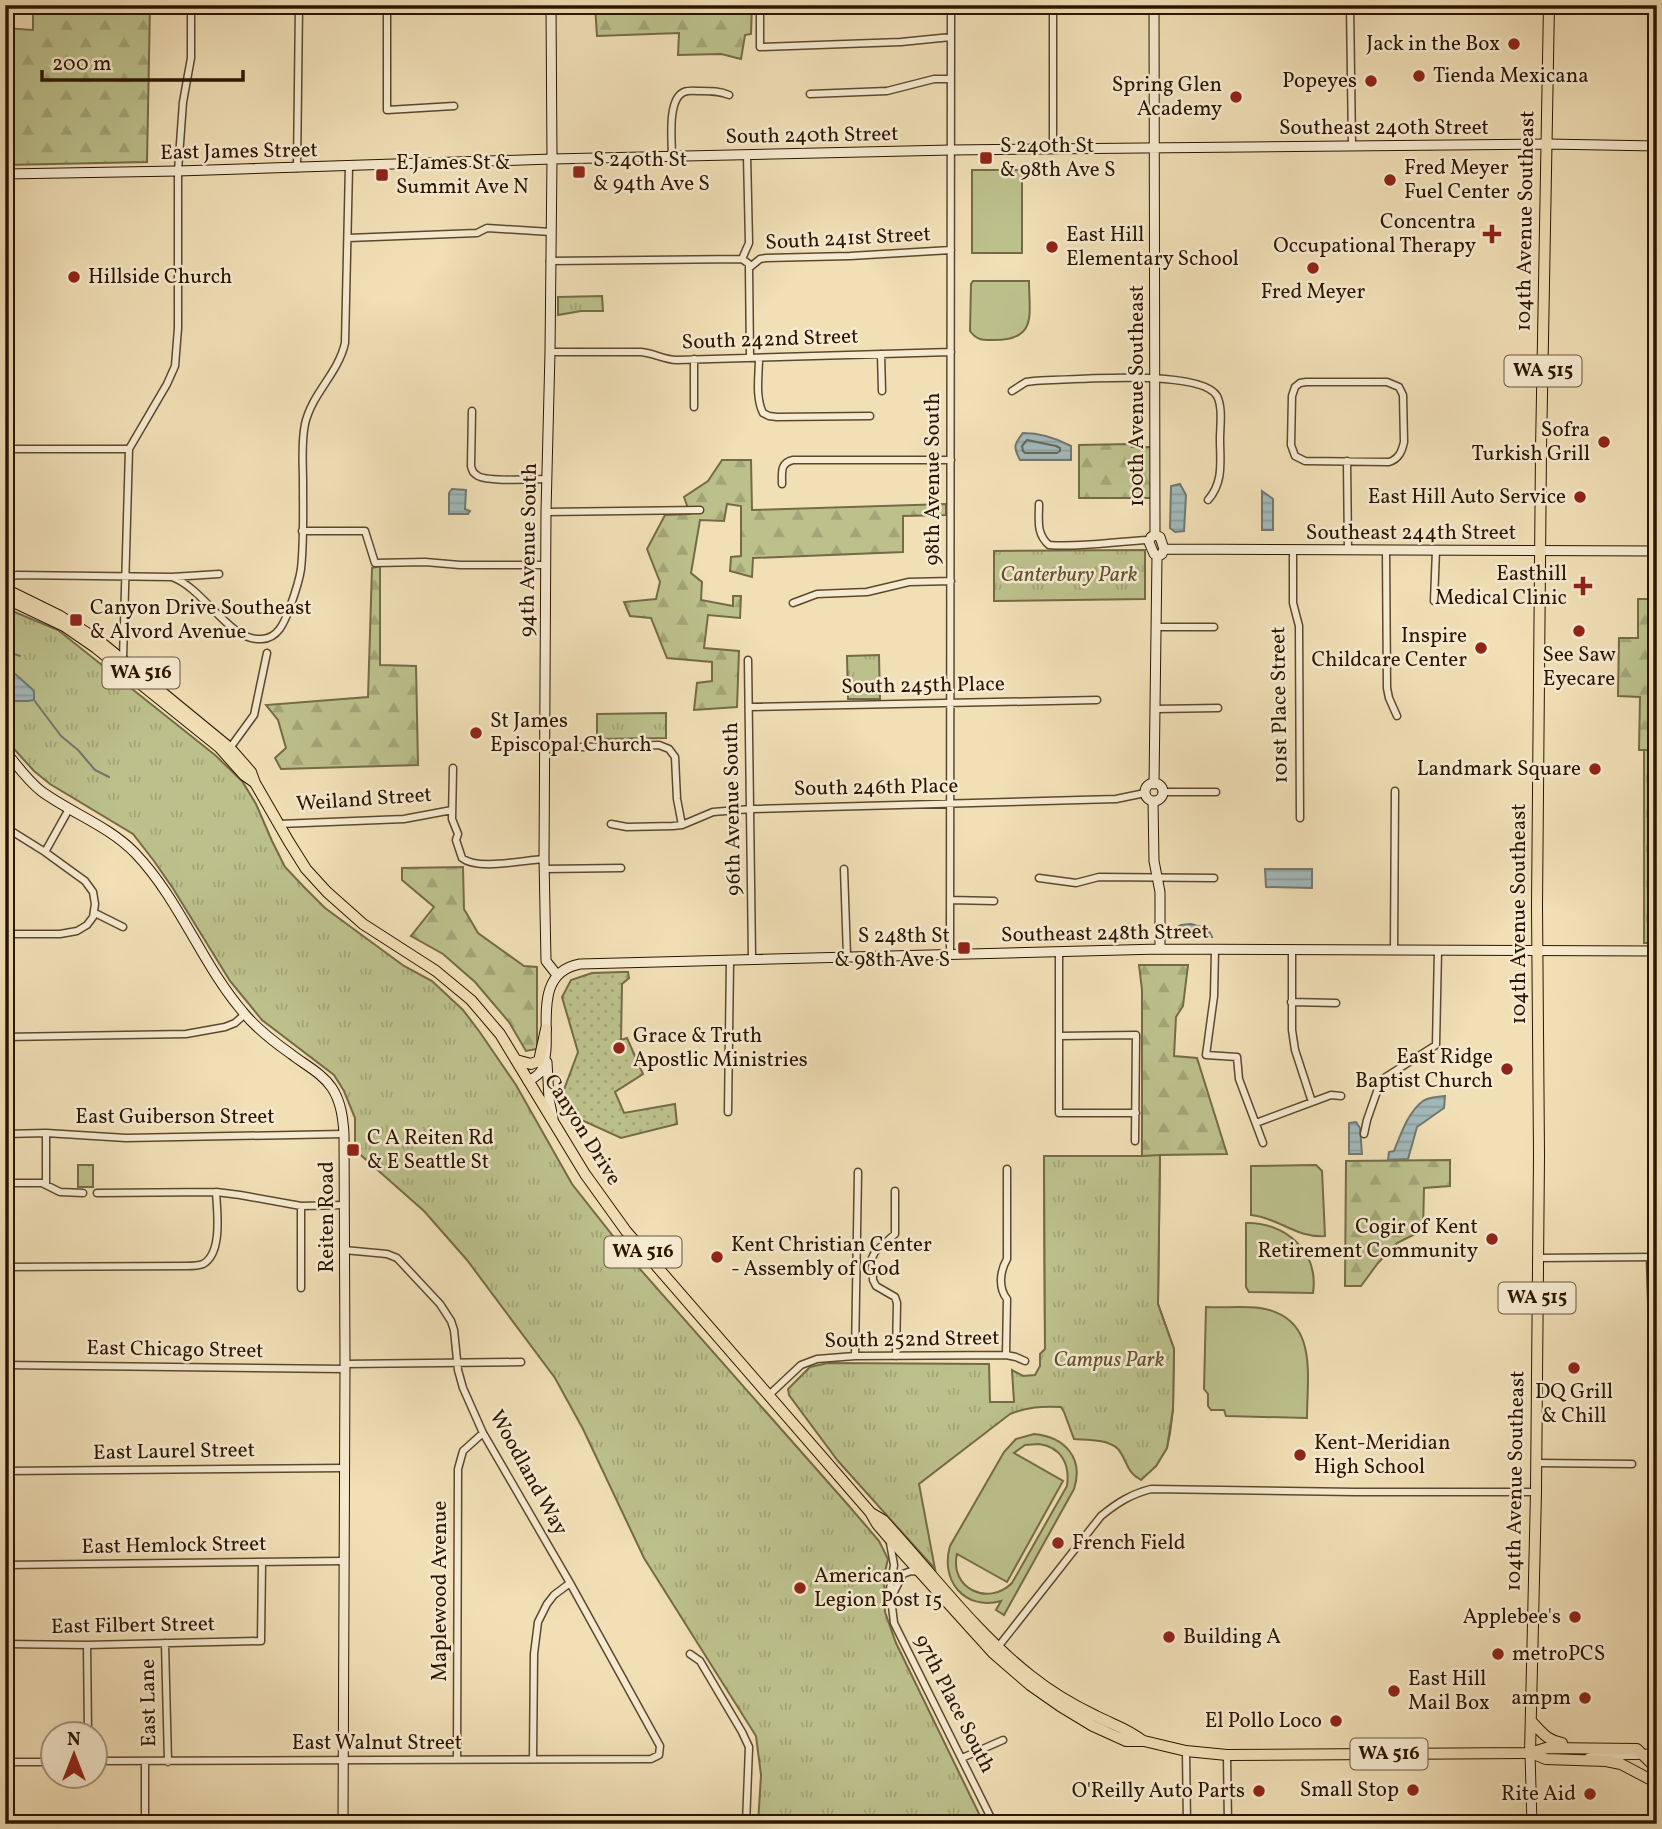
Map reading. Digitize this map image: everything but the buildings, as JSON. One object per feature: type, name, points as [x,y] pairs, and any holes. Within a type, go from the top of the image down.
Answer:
[{"type":"main road","name":"104th Avenue Southeast","points":[[1530,1753],[1536,1492],[1541,445],[1549,5]]},
{"type":"main road","name":"Canyon Drive","points":[[5,589],[60,615],[97,639],[230,748],[251,772],[306,869],[327,892],[363,924],[436,971],[460,990],[491,1022],[584,1174],[626,1231],[870,1512],[889,1538],[996,1650]]},
{"type":"main road","name":"Canyon Drive","points":[[5,598],[64,626],[96,648],[219,747],[244,775],[255,783]]},
{"type":"main road","points":[[516,1060],[531,1064],[539,1061],[546,1029]]},
{"type":"main road","name":"Canyon Drive","points":[[870,1512],[883,1520],[996,1650]]},
{"type":"main road","name":"WA 516","points":[[996,1650],[1030,1685],[1093,1726],[1126,1741],[1144,1741],[1186,1751],[1227,1755],[1530,1753],[1546,1748],[1576,1747],[1640,1752]]},
{"type":"main road","points":[[1531,1721],[1548,1739],[1576,1747]]},
{"type":"main road","points":[[1640,1752],[1657,1769]]},
{"type":"main road","name":"WA 516","points":[[1530,1753],[1546,1759],[1621,1764],[1656,1783]]},
{"type":"street","points":[[123,659],[129,449],[175,366],[178,328],[178,171],[183,102],[191,58],[191,5]]},
{"type":"street","points":[[297,168],[299,5]]},
{"type":"street","points":[[390,5],[387,9],[387,110],[454,106]]},
{"type":"street","points":[[460,5],[474,10],[483,5]]},
{"type":"street","name":"94th Avenue South","points":[[551,5],[552,159],[544,864],[546,961],[557,975]]},
{"type":"street","points":[[760,5],[760,47],[901,43],[951,37]]},
{"type":"street","name":"98th Avenue South","points":[[950,954],[951,5]]},
{"type":"street","points":[[1053,5],[1053,149]]},
{"type":"street","name":"100th Avenue Southeast","points":[[1152,537],[1154,5]]},
{"type":"street","points":[[1350,5],[1352,146]]},
{"type":"street","points":[[810,94],[887,91],[934,79],[951,79]]},
{"type":"street","points":[[672,157],[672,114],[678,96],[688,91],[729,95]]},
{"type":"street","name":"Southeast 240th Street","points":[[1153,147],[1547,144],[1657,146]]},
{"type":"street","name":"South 240th Street","points":[[473,162],[1153,147]]},
{"type":"street","points":[[747,155],[749,243],[746,263],[750,358]]},
{"type":"street","name":"East James Street","points":[[5,174],[473,162]]},
{"type":"street","points":[[172,577],[188,584],[244,636],[269,638],[279,631],[286,618],[301,571],[302,443],[305,423],[317,395],[337,367],[345,343],[349,166]]},
{"type":"street","points":[[348,238],[477,233],[487,228],[551,232]]},
{"type":"street","name":"South 241st Street","points":[[550,261],[746,263],[766,258],[951,250]]},
{"type":"street","name":"South 242nd Street","points":[[550,352],[632,352],[648,353],[664,359],[694,359],[951,352]]},
{"type":"street","points":[[881,354],[882,391]]},
{"type":"street","points":[[759,358],[759,396],[763,413],[769,416],[870,416]]},
{"type":"street","points":[[694,359],[694,407]]},
{"type":"street","points":[[1012,391],[1034,381],[1154,378],[1174,379],[1208,388],[1216,395],[1220,410],[1219,479],[1208,500]]},
{"type":"street","points":[[1387,382],[1399,387],[1404,396],[1404,442],[1397,458],[1389,462],[1347,461],[1305,461],[1295,456],[1291,445],[1292,396],[1300,383],[1387,382]]},
{"type":"street","points":[[472,411],[471,466],[476,475],[487,478],[547,479]]},
{"type":"street","points":[[5,449],[129,449]]},
{"type":"street","points":[[782,484],[782,467],[793,460],[951,460]]},
{"type":"street","points":[[1347,461],[1348,550]]},
{"type":"street","points":[[1039,504],[1039,530],[1049,545],[1097,544],[1152,537],[1153,554],[1161,553],[1156,627],[1154,784]]},
{"type":"street","points":[[546,512],[700,510]]},
{"type":"street","points":[[302,531],[365,531],[375,563],[546,565]]},
{"type":"street","name":"Southeast 244th Street","points":[[1161,553],[1293,550],[1657,551]]},
{"type":"street","name":"101st Place Street","points":[[1293,550],[1293,603],[1299,626],[1300,817]]},
{"type":"street","points":[[1386,550],[1387,688],[1388,698],[1397,716]]},
{"type":"street","points":[[1434,601],[1436,550]]},
{"type":"street","points":[[5,578],[17,575],[172,577],[219,574]]},
{"type":"street","points":[[793,603],[817,594],[867,592],[909,582],[951,581]]},
{"type":"street","points":[[1156,627],[1214,627]]},
{"type":"street","points":[[230,748],[254,715],[267,653]]},
{"type":"street","name":"96th Avenue South","points":[[748,660],[752,958]]},
{"type":"street","name":"South 245th Place","points":[[749,707],[1097,699]]},
{"type":"street","points":[[1155,709],[1218,708]]},
{"type":"street","points":[[545,748],[659,745],[669,749],[675,757],[677,799],[682,825]]},
{"type":"street","name":"Reiten Road","points":[[5,751],[40,790],[133,850],[180,912],[215,973],[245,1014],[266,1035],[322,1076],[331,1086],[340,1105],[344,1134],[345,1367],[343,1824]]},
{"type":"street","points":[[453,768],[452,819],[458,834],[456,839],[460,855],[466,862],[621,868]]},
{"type":"street","points":[[1154,784],[1161,787],[1162,792],[1159,799],[1153,801],[1145,793],[1147,787],[1154,784]]},
{"type":"street","points":[[1394,950],[1395,791]]},
{"type":"street","points":[[1162,792],[1216,792]]},
{"type":"street","name":"South 246th Place","points":[[611,824],[627,827],[682,825],[713,812],[751,809],[1116,799],[1145,793]]},
{"type":"street","points":[[1153,801],[1154,861],[1160,892],[1160,949]]},
{"type":"street","points":[[45,852],[69,809]]},
{"type":"street","name":"Weiland Street","points":[[279,824],[404,818],[452,810]]},
{"type":"street","points":[[5,827],[45,852],[88,885],[94,897],[95,913],[87,925],[69,933],[5,934]]},
{"type":"street","points":[[844,869],[848,956]]},
{"type":"street","points":[[1039,878],[1076,883],[1099,877],[1214,878]]},
{"type":"street","points":[[950,900],[994,901]]},
{"type":"street","points":[[95,913],[124,927]]},
{"type":"street","name":"Southeast 248th Street","points":[[557,975],[567,967],[579,964],[1160,949],[1657,951]]},
{"type":"street","points":[[1215,949],[1214,996],[1206,1055],[1237,1057],[1239,1079],[1263,1143]]},
{"type":"street","points":[[1292,949],[1291,1002],[1295,1050],[1312,1102]]},
{"type":"street","points":[[1364,1134],[1381,1080],[1436,1045],[1438,950]]},
{"type":"street","points":[[1059,952],[1059,1113],[1136,1112]]},
{"type":"street","points":[[728,1112],[730,960]]},
{"type":"street","points":[[554,1123],[548,1090],[546,1029],[547,993],[557,975]]},
{"type":"street","points":[[1291,1002],[1336,1003]]},
{"type":"street","points":[[5,1037],[186,1034],[225,1027],[245,1014]]},
{"type":"street","points":[[1059,1036],[1136,1035],[1135,1141]]},
{"type":"street","points":[[528,1081],[542,1069],[546,1041]]},
{"type":"street","points":[[1256,1123],[1331,1095],[1341,1096]]},
{"type":"street","points":[[46,1133],[46,1184]]},
{"type":"street","name":"East Guiberson Street","points":[[5,1134],[46,1133],[126,1138],[344,1134]]},
{"type":"street","points":[[1006,1355],[1007,1299],[1002,1293],[1001,1269],[1007,1259],[1007,1169]]},
{"type":"street","points":[[855,1356],[858,1172]]},
{"type":"street","points":[[13,1183],[37,1182],[60,1192],[83,1193]]},
{"type":"street","points":[[895,1191],[895,1234],[875,1252],[873,1280],[876,1286],[895,1297],[897,1303],[896,1356]]},
{"type":"street","points":[[97,1193],[216,1192],[301,1206],[344,1205]]},
{"type":"street","points":[[5,1267],[202,1264],[211,1256],[215,1247],[216,1192]]},
{"type":"street","points":[[301,1206],[301,1288]]},
{"type":"street","name":"Woodland Way","points":[[344,1250],[387,1254],[397,1258],[449,1317],[454,1330],[457,1363],[465,1394],[483,1433],[660,1746],[659,1755]]},
{"type":"street","points":[[1537,1258],[1653,1257],[1652,1318],[1655,1323]]},
{"type":"street","name":"South 252nd Street","points":[[769,1395],[810,1361],[855,1356],[1006,1355],[1025,1361]]},
{"type":"street","name":"East Chicago Street","points":[[5,1365],[345,1367],[521,1362]]},
{"type":"street","name":"Maplewood Avenue","points":[[457,1759],[458,1469],[463,1451],[483,1433]]},
{"type":"street","points":[[1536,1463],[1632,1464]]},
{"type":"street","name":"East Laurel Street","points":[[5,1471],[344,1468]]},
{"type":"street","points":[[996,1650],[1101,1516],[1135,1493],[1151,1489],[1536,1492]]},
{"type":"street","name":"97th Place South","points":[[889,1538],[894,1565],[890,1585],[894,1623],[994,1824]]},
{"type":"street","name":"East Hemlock Street","points":[[5,1565],[343,1561]]},
{"type":"street","name":"East Filbert Street","points":[[5,1644],[261,1642],[262,1563]]},
{"type":"street","points":[[891,1597],[903,1574],[920,1572]]},
{"type":"street","points":[[533,1759],[534,1654],[538,1622],[554,1595],[570,1583]]},
{"type":"street","name":"East Lane","points":[[165,1643],[168,1762]]},
{"type":"street","points":[[87,1644],[88,1720]]},
{"type":"street","points":[[690,1654],[700,1661],[743,1732],[749,1747],[746,1824]]},
{"type":"street","points":[[962,1758],[1003,1740]]},
{"type":"street","points":[[1640,1752],[1657,1749]]},
{"type":"street","points":[[1186,1751],[1186,1824]]},
{"type":"street","points":[[1640,1752],[1657,1754]]},
{"type":"street","name":"WA 516","points":[[1575,1759],[1640,1752]]},
{"type":"street","name":"104th Avenue Southeast","points":[[1530,1753],[1532,1824]]},
{"type":"street","name":"East Walnut Street","points":[[108,1761],[651,1759],[659,1755]]},
{"type":"street","points":[[1227,1755],[1228,1824]]},
{"type":"street","points":[[5,1762],[38,1762]]},
{"type":"street","points":[[145,1762],[145,1824]]},
{"type":"green space","points":[[33,5],[150,5],[147,162],[5,165],[5,28],[33,30]]},
{"type":"green space","points":[[595,5],[752,5],[751,34],[745,35],[741,59],[721,54],[678,55],[679,33],[597,36]]},
{"type":"green space","points":[[972,170],[1022,170],[1022,253],[972,253]]},
{"type":"green space","points":[[973,281],[1029,281],[1030,314],[1024,330],[1008,339],[975,337],[970,331]]},
{"type":"green space","points":[[602,296],[603,311],[558,315],[558,297]]},
{"type":"green space","points":[[1131,444],[1132,447],[1152,447],[1152,498],[1079,498],[1079,445]]},
{"type":"green space","points":[[722,460],[751,460],[752,510],[946,504],[946,515],[903,516],[903,552],[753,558],[752,577],[730,571],[731,557],[741,556],[741,506],[727,504],[724,521],[700,520],[691,573],[702,582],[701,600],[733,606],[733,596],[741,596],[740,618],[708,615],[704,648],[739,651],[737,707],[694,710],[697,683],[712,681],[712,662],[667,658],[651,618],[630,616],[624,602],[656,599],[660,582],[647,549],[665,515],[690,514],[684,497],[708,481]]},
{"type":"green space","name":"Canterbury Park","points":[[1145,550],[1145,599],[994,601],[994,551]]},
{"type":"green space","points":[[380,566],[380,665],[416,666],[418,765],[281,769],[275,758],[286,748],[278,720],[266,705],[368,697],[372,568]]},
{"type":"green space","points":[[1638,599],[1657,599],[1657,872],[1644,874],[1644,750],[1639,750],[1640,697],[1618,696],[1619,638],[1638,638]]},
{"type":"green space","points":[[5,608],[58,630],[215,755],[242,781],[256,804],[285,867],[304,887],[325,908],[404,966],[432,981],[463,1010],[516,1085],[572,1184],[632,1260],[879,1541],[888,1559],[884,1576],[885,1612],[896,1643],[984,1824],[758,1824],[761,1775],[756,1736],[644,1558],[583,1429],[555,1378],[467,1260],[424,1211],[355,1150],[355,1118],[334,1075],[262,1020],[230,981],[174,890],[133,834],[50,784],[34,771],[5,739]]},
{"type":"green space","points":[[879,655],[880,699],[848,699],[847,656]]},
{"type":"green space","points":[[666,713],[666,738],[597,739],[597,714]]},
{"type":"green space","points":[[1644,750],[1657,750],[1657,943],[1644,943]]},
{"type":"green space","points":[[463,867],[464,909],[478,933],[524,966],[537,967],[537,1049],[526,1051],[509,1022],[475,982],[443,954],[411,936],[434,907],[402,880],[402,868]]},
{"type":"green space","points":[[1139,965],[1188,965],[1183,1006],[1176,1017],[1174,1056],[1197,1058],[1227,1154],[1160,1155],[1158,1304],[1174,1349],[1170,1433],[1167,1448],[1156,1466],[1045,1349],[1044,1156],[1142,1156],[1142,990]]},
{"type":"green space","points":[[628,972],[629,978],[622,984],[621,1040],[627,1038],[643,1074],[615,1092],[624,1113],[675,1104],[677,1124],[621,1138],[577,1118],[562,1095],[578,1052],[562,997],[571,980],[592,973]]},
{"type":"green space","name":"Campus Park","points":[[1160,1155],[1158,1304],[1174,1349],[1173,1409],[1167,1448],[1156,1466],[1141,1480],[1132,1473],[1114,1446],[1074,1439],[1061,1407],[1035,1408],[1010,1414],[919,1484],[935,1569],[838,1461],[789,1395],[788,1389],[810,1367],[828,1363],[989,1364],[990,1402],[1014,1402],[1012,1370],[1023,1376],[1035,1375],[1040,1366],[1040,1354],[1045,1349],[1044,1156]]},
{"type":"green space","points":[[1450,1160],[1450,1186],[1424,1188],[1423,1230],[1397,1243],[1361,1286],[1345,1286],[1346,1161]]},
{"type":"green space","points":[[78,1165],[93,1165],[93,1187],[78,1187]]},
{"type":"green space","points":[[1316,1165],[1322,1171],[1325,1236],[1305,1234],[1251,1215],[1251,1166]]},
{"type":"green space","points":[[1246,1223],[1274,1228],[1296,1242],[1311,1264],[1313,1293],[1249,1292],[1246,1287]]},
{"type":"green space","points":[[1206,1307],[1260,1308],[1279,1314],[1292,1323],[1301,1335],[1306,1350],[1307,1418],[1226,1416],[1224,1410],[1211,1410],[1208,1406],[1208,1394],[1204,1389]]},
{"type":"green space","points":[[1034,1434],[1055,1439],[1074,1459],[1076,1478],[1074,1489],[1004,1615],[996,1610],[1001,1601],[976,1601],[958,1590],[952,1581],[948,1559],[950,1546],[1004,1452],[1016,1439]],"holes":[[[1025,1445],[1047,1446],[1063,1458],[1066,1464],[1067,1486],[1012,1583],[992,1593],[973,1590],[959,1576],[957,1554],[1007,1582],[1063,1481],[1014,1453]]]},
{"type":"water","points":[[1023,433],[1048,436],[1071,446],[1071,460],[1020,460],[1016,446]]},
{"type":"water","points":[[1180,484],[1186,495],[1184,531],[1175,532],[1170,528],[1171,486]]},
{"type":"water","points":[[452,489],[466,490],[465,509],[470,511],[468,514],[449,514],[449,493]]},
{"type":"water","points":[[1262,491],[1273,499],[1273,530],[1262,530]]},
{"type":"water","points":[[5,673],[14,673],[32,689],[34,700],[5,701]]},
{"type":"water","points":[[1265,869],[1312,869],[1312,888],[1266,887]]},
{"type":"water","points":[[1191,924],[1208,929],[1212,937],[1180,936],[1176,932],[1176,928],[1181,925]]},
{"type":"water","points":[[1445,1096],[1444,1108],[1417,1127],[1408,1159],[1388,1160],[1389,1152],[1394,1151],[1413,1111],[1423,1101]]},
{"type":"water","points":[[1356,1122],[1360,1128],[1362,1154],[1349,1154],[1349,1123]]},
{"type":"waterway","points":[[5,651],[20,656]]},
{"type":"waterway","points":[[34,700],[61,736],[78,750],[95,770],[109,777]]},
{"type":"place","name":"Jack in the Box","points":[[1514,44]]},
{"type":"place","name":"Tienda Mexicana","points":[[1419,76]]},
{"type":"place","name":"Popeyes","points":[[1371,81]]},
{"type":"place","name":"Spring Glen Academy","points":[[1236,97]]},
{"type":"place","name":"S 240th St & 98th Ave S","points":[[986,158]]},
{"type":"place","name":"S 240th St & 94th Ave S","points":[[579,172]]},
{"type":"place","name":"E James St & Summit Ave N","points":[[382,175]]},
{"type":"place","name":"Fred Meyer Fuel Center","points":[[1390,180]]},
{"type":"place","name":"Concentra Occupational Therapy","points":[[1492,234]]},
{"type":"place","name":"East Hill Elementary School","points":[[1052,247]]},
{"type":"place","name":"Fred Meyer","points":[[1313,268]]},
{"type":"place","name":"Hillside Church","points":[[74,277]]},
{"type":"place","name":"Sofra Turkish Grill","points":[[1604,442]]},
{"type":"place","name":"East Hill Auto Service","points":[[1580,497]]},
{"type":"place","name":"Easthill Medical Clinic","points":[[1583,586]]},
{"type":"place","name":"Canyon Drive Southeast & Alvord Avenue","points":[[76,620]]},
{"type":"place","name":"See Saw Eyecare","points":[[1579,631]]},
{"type":"place","name":"Inspire Childcare Center","points":[[1481,648]]},
{"type":"place","name":"St James Episcopal Church","points":[[476,733]]},
{"type":"place","name":"Landmark Square","points":[[1595,769]]},
{"type":"place","name":"S 248th St & 98th Ave S","points":[[964,948]]},
{"type":"place","name":"Grace & Truth Apostlic Ministries","points":[[619,1048]]},
{"type":"place","name":"East Ridge Baptist Church","points":[[1507,1069]]},
{"type":"place","name":"C A Reiten Rd & E Seattle St","points":[[353,1150]]},
{"type":"place","name":"Cogir of Kent Retirement Community","points":[[1492,1239]]},
{"type":"place","name":"Kent Christian Center - Assembly of God","points":[[717,1257]]},
{"type":"place","name":"DQ Grill & Chill","points":[[1574,1368]]},
{"type":"place","name":"Kent-Meridian High School","points":[[1300,1455]]},
{"type":"place","name":"French Field","points":[[1058,1543]]},
{"type":"place","name":"American Legion Post 15","points":[[800,1588]]},
{"type":"place","name":"Applebee's","points":[[1575,1617]]},
{"type":"place","name":"Building A","points":[[1169,1637]]},
{"type":"place","name":"metroPCS","points":[[1498,1654]]},
{"type":"place","name":"East Hill Mail Box","points":[[1394,1691]]},
{"type":"place","name":"ampm","points":[[1585,1698]]},
{"type":"place","name":"El Pollo Loco","points":[[1336,1721]]},
{"type":"place","name":"Small Stop","points":[[1413,1790]]},
{"type":"place","name":"O'Reilly Auto Parts","points":[[1259,1791]]},
{"type":"place","name":"Rite Aid","points":[[1590,1794]]}]
